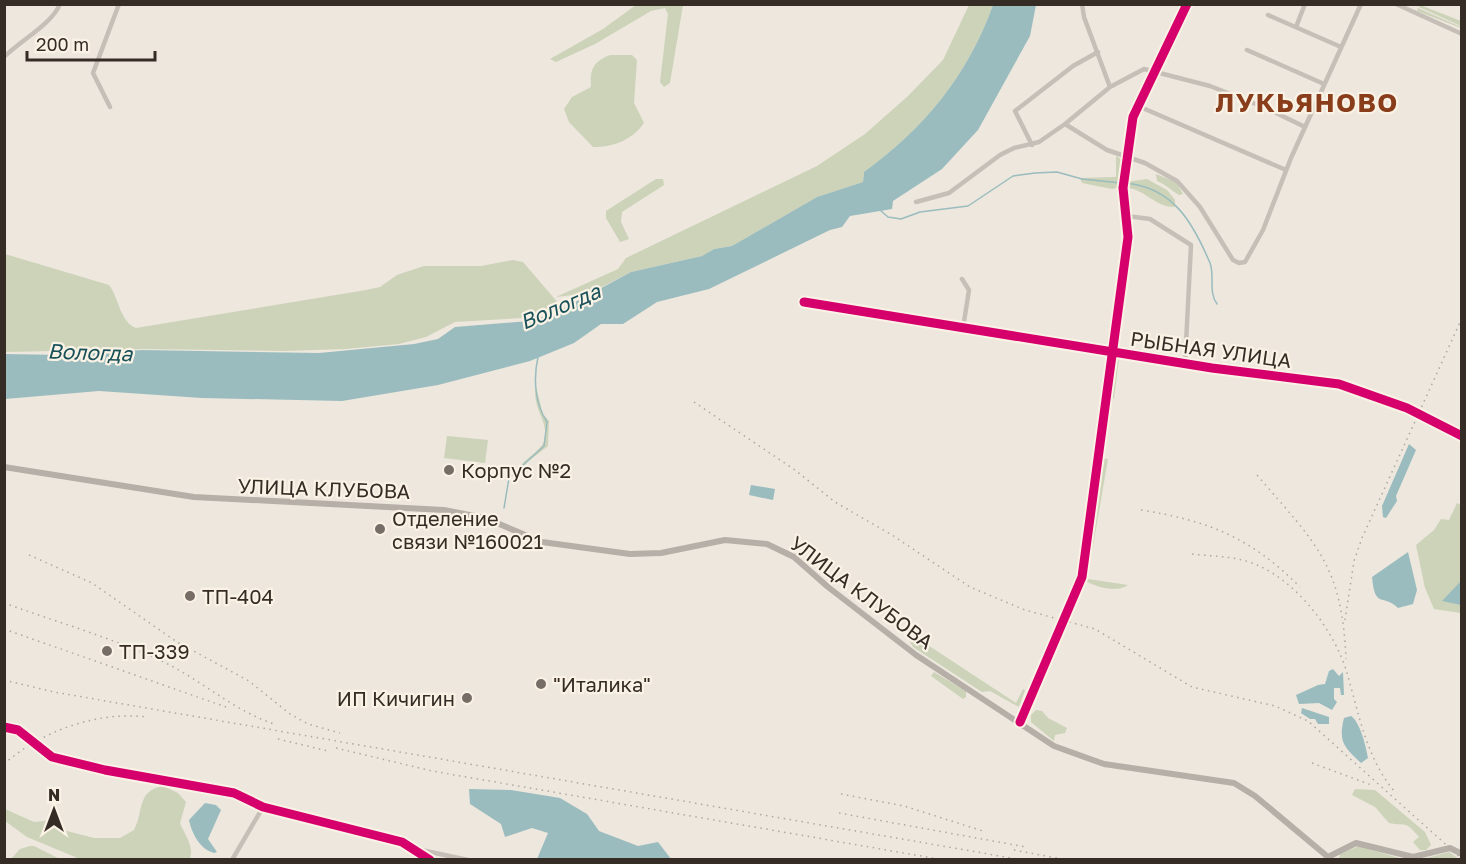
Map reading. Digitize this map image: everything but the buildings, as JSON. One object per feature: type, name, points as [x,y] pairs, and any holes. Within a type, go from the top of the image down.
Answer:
[{"type":"main road","name":"УЛИЦА КЛУБОВА","points":[[4,467],[213,499],[376,504],[444,510],[485,518],[542,542],[630,554],[661,553],[725,540],[767,544],[794,557],[828,587],[909,650],[1059,748],[1086,759],[1234,783],[1255,796],[1329,858]]},
{"type":"main road","points":[[1329,858],[1356,843],[1410,856],[1424,856],[1450,848],[1461,854]]},
{"type":"street","points":[[4,57],[20,41],[44,26],[60,4]]},
{"type":"street","points":[[110,107],[93,73],[119,4]]},
{"type":"street","points":[[1082,4],[1084,17],[1110,87]]},
{"type":"street","points":[[1020,722],[1082,577],[1128,237],[1123,188],[1131,126],[1138,106],[1187,4]]},
{"type":"street","points":[[1296,27],[1305,4]]},
{"type":"street","points":[[1065,124],[1107,150],[1127,156],[1177,181],[1200,207],[1233,260],[1239,263],[1245,262],[1263,230],[1286,170],[1361,4]]},
{"type":"street","points":[[1396,4],[1461,34]]},
{"type":"street","points":[[1268,15],[1341,47]]},
{"type":"street","points":[[1247,50],[1324,84]]},
{"type":"street","points":[[1032,145],[1015,111],[1073,66],[1098,52]]},
{"type":"street","points":[[916,202],[942,196],[957,188],[1000,155],[1014,148],[1032,145],[1065,124],[1110,87],[1141,70],[1210,86],[1266,108],[1305,127]]},
{"type":"street","points":[[1138,106],[1286,170]]},
{"type":"street","points":[[1127,216],[1150,219],[1191,245],[1185,363]]},
{"type":"street","points":[[962,279],[969,290],[963,328]]},
{"type":"street","name":"РЫБНАЯ УЛИЦА","points":[[804,302],[1112,352],[1352,387],[1407,408],[1461,436]]},
{"type":"street","points":[[4,727],[18,730],[52,757],[105,770],[234,793],[263,807],[402,842],[418,850],[430,860]]},
{"type":"street","points":[[232,860],[263,807]]},
{"type":"street","points":[[418,850],[468,860]]},
{"type":"green space","points":[[636,5],[683,5],[670,83],[664,87],[660,82],[668,14],[665,8],[651,11],[595,44],[556,62],[550,59],[603,29]]},
{"type":"green space","points":[[969,5],[993,5],[971,55],[942,99],[925,119],[906,138],[864,172],[863,182],[817,197],[732,246],[714,249],[702,256],[631,272],[590,293],[556,297],[618,269],[626,258],[817,166],[865,134],[908,96],[943,60]]},
{"type":"green space","points":[[1420,5],[1461,21],[1461,26],[1419,7]]},
{"type":"green space","points":[[1418,8],[1461,27],[1461,28],[1417,11]]},
{"type":"green space","points":[[610,55],[632,55],[637,60],[634,103],[644,123],[634,134],[622,141],[608,146],[593,147],[569,122],[564,109],[572,97],[591,87],[591,75],[596,63]]},
{"type":"green space","points":[[1116,156],[1122,160],[1120,187],[1112,189],[1082,183],[1080,178],[1116,177]]},
{"type":"green space","points":[[1156,174],[1176,182],[1183,194],[1179,195],[1157,181]]},
{"type":"green space","points":[[656,179],[663,179],[664,185],[622,212],[621,222],[629,239],[620,242],[606,218],[606,211]]},
{"type":"green space","points":[[1147,179],[1167,190],[1175,200],[1175,207],[1162,205],[1127,188],[1127,182]]},
{"type":"green space","points":[[5,254],[109,285],[126,321],[136,328],[380,287],[397,275],[424,266],[481,266],[513,260],[523,262],[559,304],[555,310],[522,318],[455,322],[426,337],[399,344],[345,349],[5,352]]},
{"type":"green space","points":[[1116,282],[1110,343],[1107,345]]},
{"type":"green space","points":[[1119,358],[1114,399],[1110,396],[1113,362]]},
{"type":"green space","points":[[536,387],[543,414],[549,421],[548,446],[518,469],[544,442],[545,429],[536,402]]},
{"type":"green space","points":[[447,436],[488,440],[485,463],[444,458]]},
{"type":"green space","points":[[1095,440],[1099,440],[1089,513],[1083,527]]},
{"type":"green space","points":[[1101,458],[1108,459],[1093,546],[1091,546]]},
{"type":"green space","points":[[1457,503],[1461,505],[1461,613],[1434,609],[1425,588],[1416,545],[1434,530],[1441,519],[1449,520]]},
{"type":"green space","points":[[1077,572],[1081,572],[1079,578],[1062,620],[1058,619]]},
{"type":"green space","points":[[1086,573],[1088,579],[1128,585],[1118,589],[1101,587],[1086,581]]},
{"type":"green space","points":[[1057,622],[1061,623],[1031,684]]},
{"type":"green space","points":[[914,636],[1016,703],[1023,689],[1025,690],[1019,707],[990,691],[982,692],[913,647],[910,642]]},
{"type":"green space","points":[[934,672],[966,691],[966,697],[963,699],[931,676]]},
{"type":"green space","points":[[1036,710],[1042,711],[1048,718],[1067,728],[1065,733],[1055,735],[1054,741],[1031,722],[1031,715]]},
{"type":"green space","points":[[163,786],[178,793],[186,802],[180,823],[190,845],[190,859],[80,859],[27,837],[5,821],[5,809],[34,822],[53,820],[63,830],[94,838],[120,838],[134,830],[142,803],[148,792]]},
{"type":"green space","points":[[1355,789],[1375,790],[1425,832],[1431,845],[1426,850],[1420,850],[1413,842],[1419,837],[1410,828],[1389,823],[1375,807],[1352,795]]},
{"type":"green space","points":[[30,846],[60,859],[11,859],[20,849]]},
{"type":"green space","points":[[1359,846],[1402,859],[1339,860],[1340,854]]},
{"type":"green space","points":[[1449,852],[1459,859],[1420,860]]},
{"type":"water","points":[[993,5],[1036,5],[1030,36],[978,130],[942,169],[893,201],[892,209],[850,216],[842,227],[830,230],[709,289],[657,302],[623,324],[601,324],[574,343],[530,361],[438,385],[342,401],[202,398],[99,391],[5,399],[5,354],[63,355],[142,350],[319,353],[414,344],[438,339],[455,327],[529,321],[553,314],[631,272],[702,256],[714,249],[732,246],[817,197],[863,182],[864,172],[906,138],[942,99],[971,55]]},
{"type":"water","points":[[1409,444],[1416,450],[1396,496],[1397,501],[1386,518],[1383,517],[1382,506]]},
{"type":"water","points":[[751,485],[775,489],[773,500],[749,495]]},
{"type":"water","points":[[1408,552],[1417,590],[1413,604],[1398,608],[1375,594],[1372,577]]},
{"type":"water","points":[[1461,581],[1461,605],[1442,601]]},
{"type":"water","points":[[1333,669],[1339,676],[1343,672],[1344,695],[1341,695],[1340,688],[1334,688],[1334,699],[1337,702],[1332,710],[1319,703],[1299,704],[1296,695],[1325,684],[1329,671]]},
{"type":"water","points":[[1302,708],[1329,717],[1329,724],[1318,724],[1315,719],[1310,719],[1301,713]]},
{"type":"water","points":[[1351,716],[1360,729],[1367,753],[1368,758],[1361,763],[1342,739],[1344,718]]},
{"type":"water","points":[[469,789],[511,790],[560,798],[587,814],[599,831],[638,846],[658,842],[671,859],[537,859],[548,833],[532,828],[505,837],[501,824],[470,804]]},
{"type":"water","points":[[205,803],[216,805],[221,810],[208,839],[217,852],[214,853],[197,840],[189,820]]},
{"type":"waterway","points":[[881,211],[888,217],[901,219],[920,212],[968,206],[1013,176],[1035,173],[1057,172],[1082,179],[1121,183]]},
{"type":"waterway","points":[[1126,183],[1143,186],[1157,192],[1169,200],[1189,221],[1210,263],[1213,294],[1217,304]]},
{"type":"waterway","points":[[504,508],[509,478],[544,446],[547,422],[536,391],[538,357]]},
{"type":"railway","points":[[1345,620],[1354,561],[1362,538],[1462,318]]},
{"type":"railway","points":[[694,402],[795,470],[835,502],[892,535],[970,587],[1025,610],[1095,629],[1192,687],[1275,706],[1308,721],[1462,859]]},
{"type":"railway","points":[[1257,475],[1310,538],[1332,577],[1339,600],[1346,659]]},
{"type":"railway","points":[[1141,510],[1188,520],[1227,534],[1264,555],[1300,587]]},
{"type":"railway","points":[[1192,554],[1242,560],[1260,566],[1277,576],[1308,604],[1321,620],[1341,656],[1370,750],[1384,778],[1394,791]]},
{"type":"railway","points":[[29,555],[92,583],[177,642],[249,681],[290,714],[308,724],[340,733]]},
{"type":"railway","points":[[4,603],[155,658],[243,710],[274,724]]},
{"type":"railway","points":[[4,629],[226,707]]},
{"type":"railway","points":[[4,680],[54,692],[1023,860]]},
{"type":"railway","points":[[4,764],[36,741],[72,726],[110,717],[148,717]]},
{"type":"railway","points":[[278,739],[328,751]]},
{"type":"railway","points":[[336,748],[432,771],[944,860]]},
{"type":"railway","points":[[1312,763],[1374,786]]},
{"type":"railway","points":[[841,794],[904,806],[986,832]]},
{"type":"railway","points":[[839,813],[1026,847]]},
{"type":"railway","points":[[1014,850],[1067,860]]},
{"type":"railway","points":[[794,860],[823,860]]},
{"type":"cycle path","points":[[1020,722],[1082,577],[1128,237],[1123,188],[1133,117],[1187,4]]},
{"type":"cycle path","points":[[804,302],[1212,368],[1339,384],[1407,408],[1462,436]]},
{"type":"cycle path","points":[[4,727],[18,730],[52,757],[105,770],[234,793],[263,807],[402,842],[430,860]]},
{"type":"place","name":"Корпус №2","points":[[449,470]]},
{"type":"place","name":"Отделение связи №160021","points":[[380,529]]},
{"type":"place","name":"ТП-404","points":[[190,596]]},
{"type":"place","name":"ТП-339","points":[[107,651]]},
{"type":"place","name":"\"Италика\"","points":[[541,684]]},
{"type":"place","name":"ИП Кичигин","points":[[467,698]]},
{"type":"district","name":"ЛУКЬЯНОВО","points":[[1307,102]]},
{"type":"water label","name":"Вологда","points":[[560,306]]},
{"type":"water label","name":"Вологда","points":[[90,352]]}]
